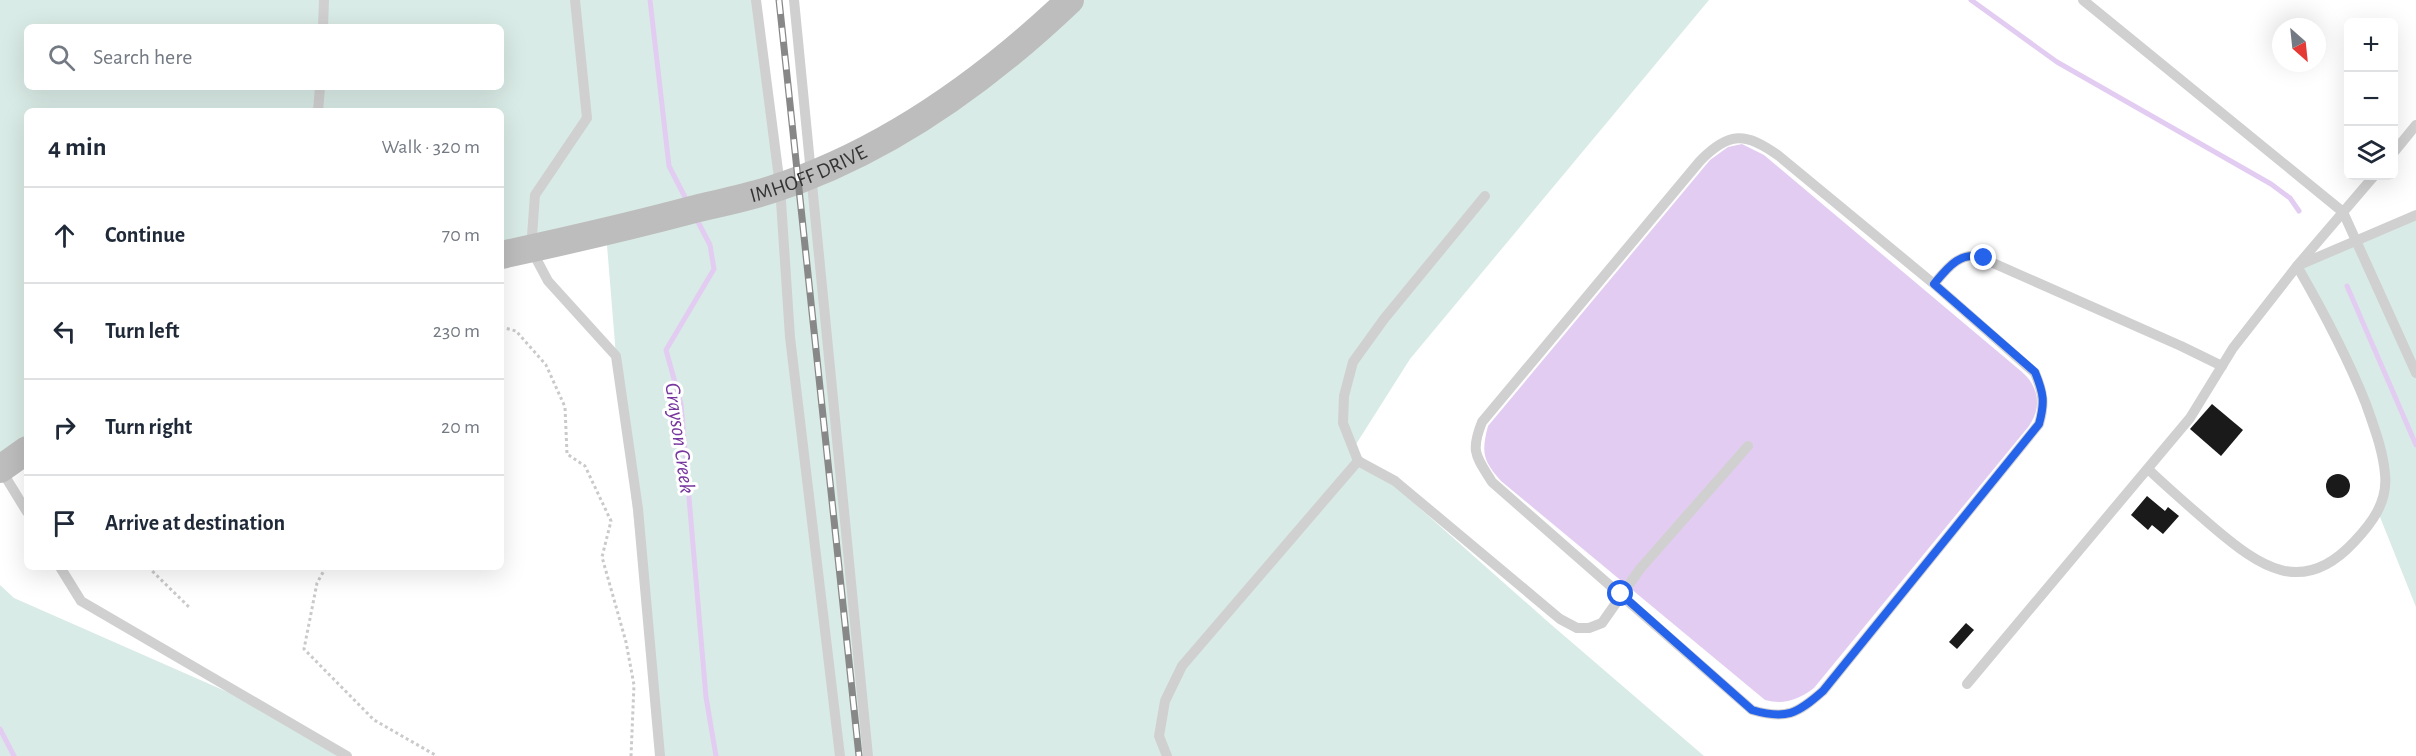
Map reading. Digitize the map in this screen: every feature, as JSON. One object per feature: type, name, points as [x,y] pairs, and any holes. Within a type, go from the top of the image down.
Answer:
[{"type":"street","name":"IMHOFF DRIVE","points":[[504,254],[606,232],[775,188],[811,174],[881,141],[930,112],[1023,43],[1070,0]]},
{"type":"street","points":[[0,469],[24,452]]},
{"type":"lane","points":[[323,24],[324,0]]},
{"type":"lane","points":[[575,0],[587,118],[535,195],[531,249],[548,281],[616,356],[638,509],[660,756]]},
{"type":"lane","points":[[756,0],[790,336],[840,756]]},
{"type":"lane","points":[[794,0],[868,756]]},
{"type":"lane","points":[[2083,0],[2343,212],[2416,373]]},
{"type":"lane","points":[[318,108],[320,90]]},
{"type":"lane","points":[[2398,147],[2416,125]]},
{"type":"lane","points":[[1741,137],[1760,143],[1934,284],[2035,372],[2043,391],[2044,407],[2039,424],[1823,691],[1794,712],[1774,717],[1752,710],[1492,482],[1477,459],[1474,442],[1482,422],[1714,147],[1728,139],[1741,137]]},
{"type":"lane","points":[[1967,684],[2148,469],[2202,401],[2222,366],[2297,266],[2371,180]]},
{"type":"lane","points":[[1485,196],[1398,300],[1353,362],[1344,396],[1343,423],[1358,461],[1395,481],[1560,619],[1576,628],[1589,628],[1602,623],[1640,569],[1748,446]]},
{"type":"lane","points":[[2297,266],[2416,215]]},
{"type":"lane","points":[[1934,284],[1954,262],[1969,255],[1977,255],[2222,366]]},
{"type":"lane","points":[[2148,469],[2244,554],[2271,568],[2302,572],[2318,567],[2348,549],[2369,525],[2378,512],[2385,492],[2386,476],[2381,451],[2350,363],[2297,266]]},
{"type":"lane","points":[[1167,756],[1159,736],[1165,701],[1182,666],[1358,461]]},
{"type":"lane","points":[[0,469],[24,507]]},
{"type":"lane","points":[[62,570],[81,602],[347,756]]},
{"type":"path","points":[[504,328],[516,331],[546,365],[565,407],[567,454],[585,466],[611,521],[602,556],[626,642],[634,685],[631,756]]},
{"type":"path","points":[[151,570],[190,608]]},
{"type":"path","points":[[324,570],[317,583],[304,649],[374,720],[437,756]]},
{"type":"shaded area","points":[[0,0],[757,0],[780,185],[843,160],[1070,0],[1709,0],[1410,359],[1353,449],[1704,756],[660,756],[616,356],[606,233],[504,254],[504,108],[24,108],[24,452],[0,469]]},
{"type":"shaded area","points":[[1742,144],[1764,155],[2022,372],[2032,384],[2037,398],[2036,412],[2029,426],[1814,688],[1802,696],[1785,702],[1765,700],[1501,481],[1490,468],[1484,450],[1488,426],[1710,160],[1728,147]]},
{"type":"shaded area","points":[[2416,215],[2416,607],[2378,512],[2385,492],[2372,419],[2297,266]]},
{"type":"shaded area","points":[[0,585],[14,598],[257,705],[347,756],[0,756]]},
{"type":"building","points":[[2212,404],[2243,430],[2221,456],[2190,429]]},
{"type":"building","points":[[2338,474],[2343,475],[2349,481],[2349,491],[2343,497],[2338,498],[2333,497],[2327,491],[2326,486],[2327,481],[2333,475]]},
{"type":"building","points":[[2147,496],[2165,511],[2168,507],[2179,516],[2163,534],[2152,525],[2148,530],[2131,515]]},
{"type":"building","points":[[1966,623],[1974,630],[1957,649],[1949,642]]},
{"type":"waterway","name":"Grayson Creek","points":[[650,0],[669,166],[688,203]]},
{"type":"waterway","points":[[1971,0],[2057,62],[2271,184],[2290,198],[2299,211]]},
{"type":"waterway","name":"Grayson Creek","points":[[695,216],[710,245],[714,269],[666,350],[681,404],[706,697],[716,756]]},
{"type":"waterway","points":[[2347,286],[2416,445]]},
{"type":"waterway","points":[[0,729],[14,756]]},
{"type":"railway","points":[[779,0],[859,756]]},
{"type":"route","points":[[1621,594],[1752,710],[1774,717],[1794,712],[1823,691],[2039,424],[2044,407],[2043,391],[2035,372],[1934,284],[1954,262],[1962,257],[1977,255],[1984,258]]}]
